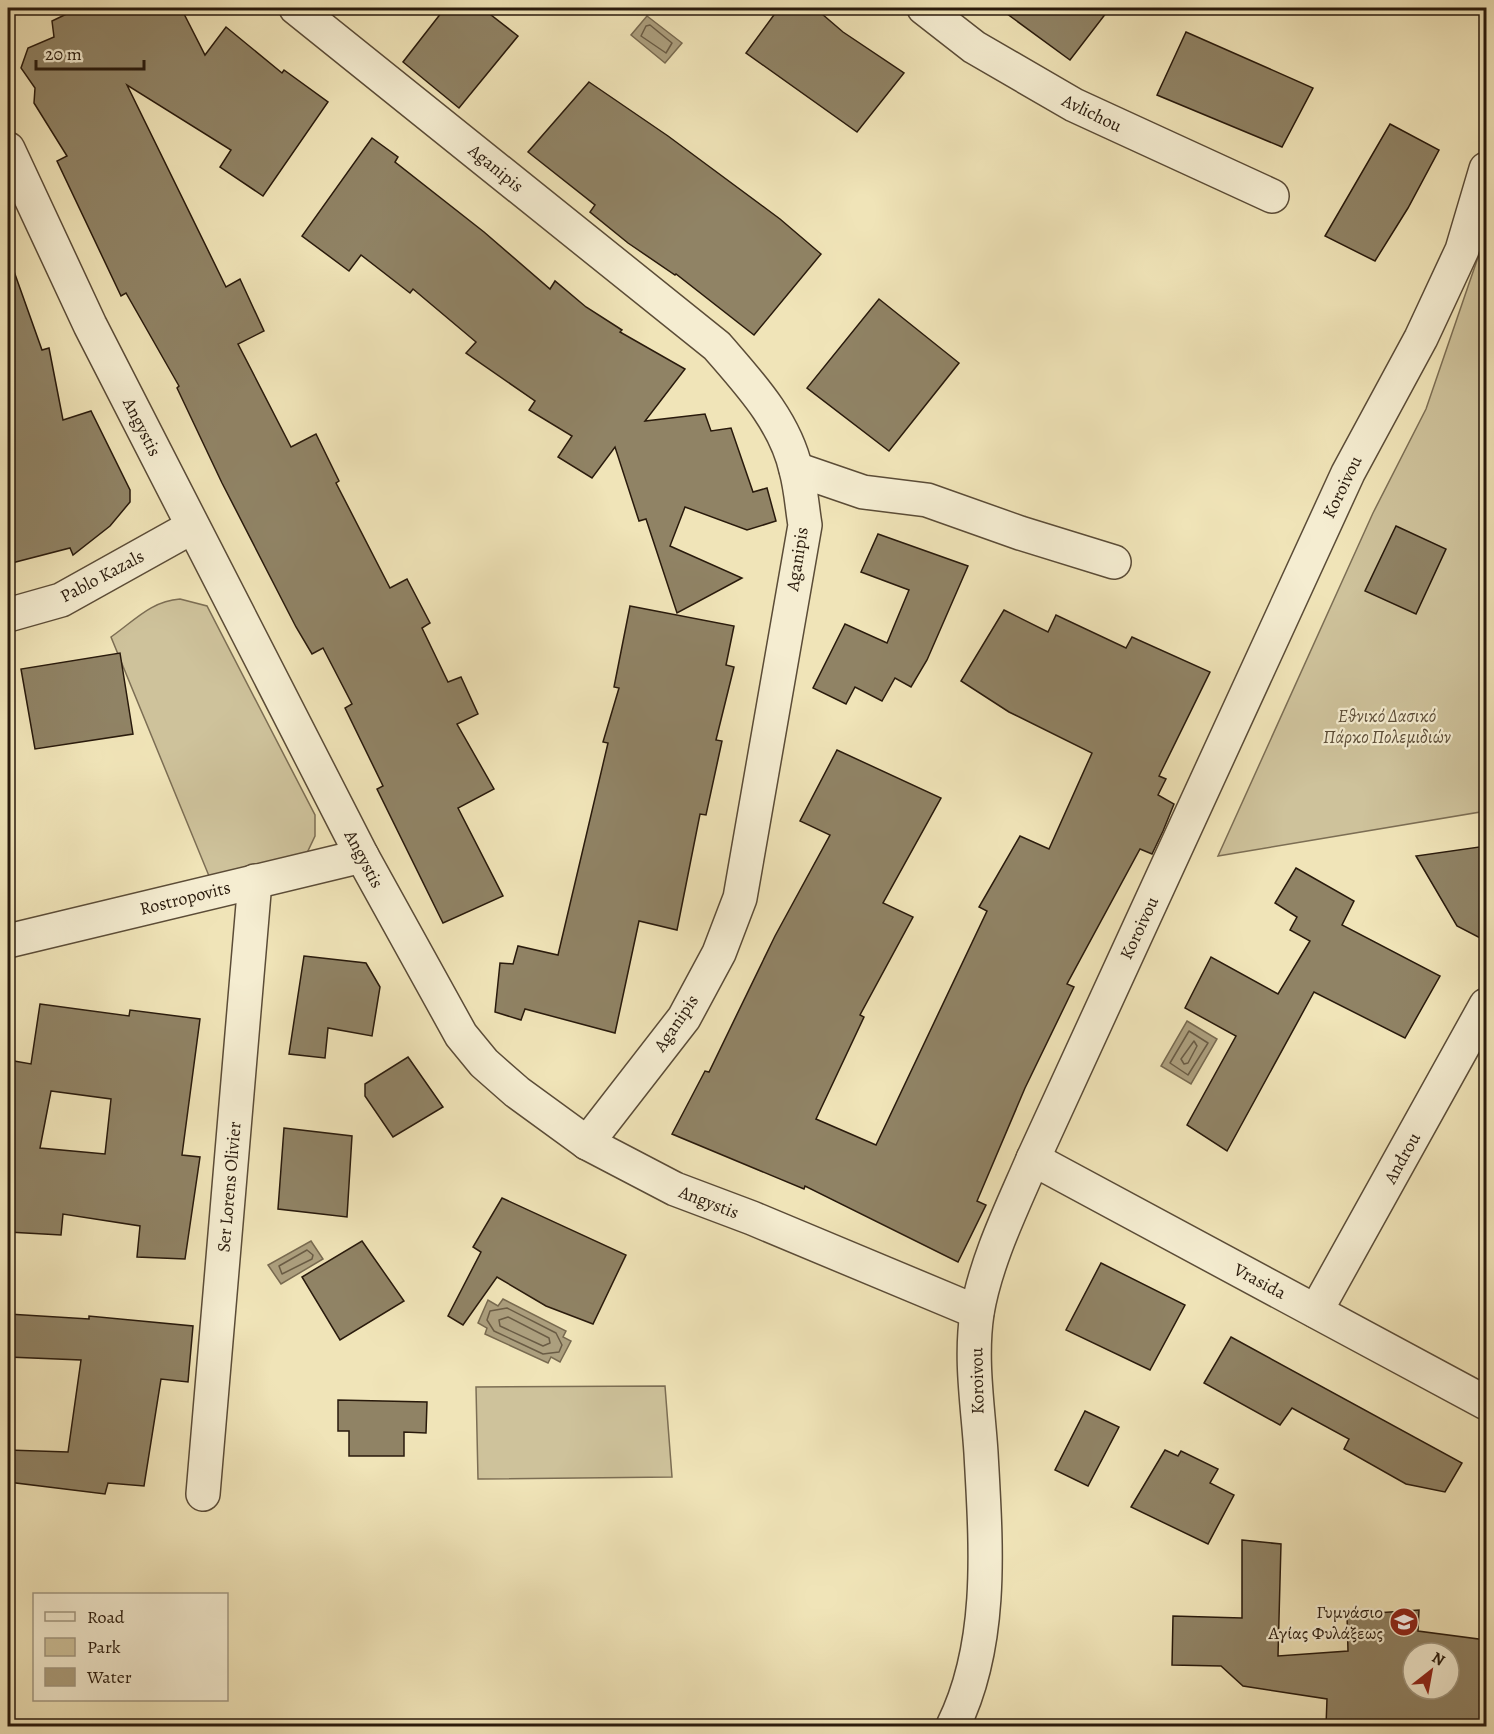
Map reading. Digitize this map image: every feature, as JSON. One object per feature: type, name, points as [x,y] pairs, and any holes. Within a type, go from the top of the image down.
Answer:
[{"type":"street","name":"Aganipis","points":[[296,8],[717,346],[758,393],[779,426],[796,469],[805,525],[740,898],[719,953],[684,1018],[587,1143]]},
{"type":"street","name":"Avlichou","points":[[924,8],[974,47],[1074,105],[1272,196]]},
{"type":"street","name":"Angystis","points":[[8,149],[15,181],[362,856],[461,1035],[484,1063],[517,1092],[587,1143],[675,1189],[753,1218],[977,1312]]},
{"type":"street","name":"Koroivou","points":[[953,1726],[976,1663],[985,1600],[981,1452],[974,1386],[977,1312],[1001,1234],[1033,1159],[1348,473],[1422,338],[1462,250],[1486,169]]},
{"type":"street","points":[[796,469],[863,492],[927,500],[1020,533],[1114,562]]},
{"type":"street","name":"Pablo Kazals","points":[[8,615],[61,600],[192,527]]},
{"type":"street","name":"Rostropovits","points":[[8,940],[362,856]]},
{"type":"street","name":"Ser Lorens Olivier","points":[[203,1494],[255,881]]},
{"type":"street","name":"Androu","points":[[1316,1311],[1476,1050],[1486,1005]]},
{"type":"street","name":"Vrasida","points":[[1033,1159],[1486,1403]]},
{"type":"green space","name":"Εθνικό Δασικό Πάρκο Πολεμιδιών","points":[[1486,234],[1486,811],[1218,856],[1373,513],[1426,409]]},
{"type":"green space","points":[[180,599],[207,606],[315,815],[315,836],[305,857],[209,876],[111,637],[151,608]]},
{"type":"green space","points":[[665,1386],[672,1477],[478,1479],[476,1387]]},
{"type":"water","points":[[647,16],[682,43],[665,63],[631,35]]},
{"type":"water","points":[[1187,1021],[1217,1039],[1191,1084],[1161,1066]]},
{"type":"water","points":[[311,1241],[323,1259],[281,1284],[268,1265]]},
{"type":"water","points":[[503,1299],[566,1331],[563,1337],[571,1341],[560,1362],[551,1357],[548,1363],[485,1334],[487,1328],[478,1323],[488,1300],[498,1306]]},
{"type":"building","points":[[79,8],[181,8],[205,55],[226,27],[282,73],[284,70],[328,102],[263,196],[220,167],[231,150],[127,85],[226,287],[240,279],[264,331],[238,344],[291,447],[316,434],[339,481],[336,483],[390,588],[407,579],[430,623],[422,628],[448,682],[461,677],[478,714],[457,724],[494,789],[458,808],[503,896],[443,923],[377,789],[383,786],[345,708],[352,704],[323,648],[312,654],[296,627],[222,483],[177,388],[179,386],[126,293],[121,296],[57,161],[67,156],[34,103],[35,88],[21,68],[28,48],[54,37],[52,21]]},
{"type":"building","points":[[445,8],[482,8],[518,36],[459,108],[403,62]]},
{"type":"building","points":[[779,8],[815,8],[843,32],[904,73],[857,132],[746,53]]},
{"type":"building","points":[[999,8],[1110,8],[1070,60]]},
{"type":"building","points":[[1186,32],[1313,88],[1282,147],[1157,95]]},
{"type":"building","points":[[589,82],[668,136],[780,219],[821,254],[754,335],[676,274],[628,243],[590,212],[595,205],[528,152]]},
{"type":"building","points":[[1390,124],[1439,150],[1408,208],[1375,261],[1325,236]]},
{"type":"building","points":[[372,138],[398,157],[395,162],[484,232],[550,289],[555,281],[586,307],[622,330],[620,332],[685,369],[645,421],[705,414],[711,431],[731,428],[753,492],[767,488],[776,521],[747,530],[685,507],[670,546],[742,578],[677,613],[646,519],[639,521],[615,447],[592,478],[558,457],[572,436],[529,410],[535,401],[466,353],[476,342],[413,289],[410,293],[361,255],[349,271],[302,236]]},
{"type":"building","points":[[11,263],[42,350],[49,348],[63,420],[91,411],[130,490],[130,502],[110,526],[73,555],[70,548],[8,564],[8,264]]},
{"type":"building","points":[[879,299],[959,363],[889,451],[807,388]]},
{"type":"building","points":[[1396,526],[1446,549],[1416,614],[1365,591]]},
{"type":"building","points":[[878,534],[968,566],[927,660],[911,687],[895,678],[882,701],[855,687],[846,704],[813,688],[845,624],[887,643],[909,590],[861,572]]},
{"type":"building","points":[[630,606],[734,626],[726,665],[734,667],[716,740],[722,741],[706,815],[700,814],[677,930],[639,921],[615,1033],[525,1009],[521,1020],[495,1012],[500,963],[513,964],[518,946],[558,955],[608,743],[603,742],[619,688],[614,687]]},
{"type":"building","points":[[1004,610],[1048,632],[1056,615],[1126,648],[1132,637],[1210,672],[1159,776],[1166,779],[1158,795],[1174,804],[1163,831],[1152,854],[1140,849],[1067,984],[1074,987],[1025,1088],[977,1201],[986,1205],[958,1262],[805,1186],[804,1189],[672,1134],[705,1071],[709,1072],[775,936],[830,835],[800,821],[837,750],[941,798],[883,903],[913,917],[860,1015],[864,1017],[816,1119],[876,1145],[987,911],[979,907],[1020,836],[1049,849],[1092,753],[1009,712],[961,681]]},
{"type":"building","points":[[120,653],[133,734],[35,749],[21,669]]},
{"type":"building","points":[[1486,846],[1486,941],[1457,926],[1416,856]]},
{"type":"building","points":[[1296,868],[1354,901],[1342,925],[1440,976],[1405,1038],[1314,992],[1227,1151],[1187,1125],[1236,1036],[1185,1008],[1211,957],[1278,994],[1310,941],[1290,930],[1297,917],[1275,903]]},
{"type":"building","points":[[304,956],[366,963],[380,987],[372,1036],[328,1028],[325,1058],[289,1054]]},
{"type":"building","points":[[40,1004],[129,1016],[130,1010],[200,1019],[182,1155],[200,1157],[185,1259],[137,1257],[140,1226],[63,1214],[61,1235],[8,1232],[8,1060],[31,1064]],"holes":[[[51,1091],[111,1099],[105,1154],[40,1148]]]},
{"type":"building","points":[[408,1057],[443,1107],[393,1137],[365,1096],[365,1084]]},
{"type":"building","points":[[284,1128],[352,1136],[347,1217],[278,1209]]},
{"type":"building","points":[[502,1198],[626,1255],[593,1324],[546,1306],[497,1277],[463,1325],[448,1316],[481,1252],[473,1247]]},
{"type":"building","points":[[362,1241],[404,1301],[340,1340],[302,1277]]},
{"type":"building","points":[[1101,1263],[1185,1305],[1150,1370],[1066,1330]]},
{"type":"building","points":[[8,1314],[89,1319],[89,1316],[193,1326],[188,1382],[161,1379],[144,1486],[108,1483],[105,1494],[8,1482],[8,1450],[68,1452],[81,1360],[8,1357]]},
{"type":"building","points":[[1231,1337],[1462,1463],[1445,1492],[1406,1484],[1344,1449],[1349,1439],[1292,1408],[1280,1425],[1204,1383]]},
{"type":"building","points":[[338,1400],[427,1402],[426,1433],[404,1432],[404,1456],[349,1456],[349,1431],[338,1431]]},
{"type":"building","points":[[1085,1411],[1119,1427],[1088,1486],[1055,1470]]},
{"type":"building","points":[[1165,1450],[1178,1456],[1181,1451],[1218,1469],[1210,1483],[1234,1495],[1208,1544],[1131,1507]]},
{"type":"building","points":[[1242,1540],[1281,1544],[1278,1656],[1348,1651],[1347,1615],[1419,1610],[1418,1631],[1486,1640],[1486,1726],[1326,1726],[1327,1699],[1243,1686],[1221,1666],[1172,1665],[1173,1616],[1242,1618]]},
{"type":"place","name":"Γυμνάσιο Αγίας Φυλάξεως","points":[[1404,1622]]}]
